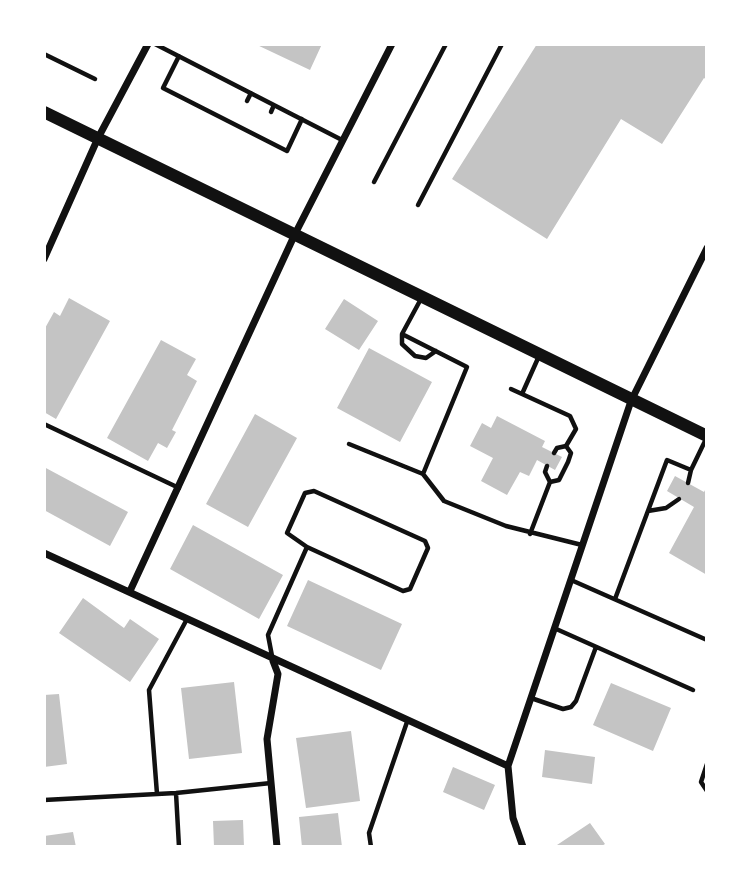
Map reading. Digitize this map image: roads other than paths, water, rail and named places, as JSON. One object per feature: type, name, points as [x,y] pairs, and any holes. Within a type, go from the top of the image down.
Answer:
[{"type":"main road","points":[[44,113],[707,436]]},
{"type":"street","points":[[44,259],[98,138],[149,44]]},
{"type":"street","points":[[130,591],[295,234],[391,44]]},
{"type":"street","points":[[523,847],[513,818],[508,766],[631,401],[707,248]]},
{"type":"street","points":[[44,553],[130,591],[273,661],[508,766]]},
{"type":"street","points":[[273,661],[278,674],[267,739],[277,847]]},
{"type":"lane","points":[[155,44],[342,140]]},
{"type":"lane","points":[[374,182],[446,44]]},
{"type":"lane","points":[[418,205],[502,44]]},
{"type":"lane","points":[[44,54],[95,79]]},
{"type":"lane","points":[[179,56],[163,88],[287,151],[302,119]]},
{"type":"lane","points":[[247,101],[251,93]]},
{"type":"lane","points":[[271,112],[274,105]]},
{"type":"lane","points":[[236,125],[239,117]]},
{"type":"lane","points":[[259,137],[262,129]]},
{"type":"lane","points":[[422,297],[402,334],[402,344],[415,356],[426,358],[436,351]]},
{"type":"lane","points":[[402,334],[467,367],[423,474]]},
{"type":"lane","points":[[522,394],[540,355]]},
{"type":"lane","points":[[511,389],[570,416],[576,429],[566,446],[557,448],[554,453]]},
{"type":"lane","points":[[44,424],[179,489]]},
{"type":"lane","points":[[688,483],[707,436]]},
{"type":"lane","points":[[349,444],[423,474],[444,501],[530,534],[582,545]]},
{"type":"lane","points":[[550,482],[559,480],[568,462],[570,453],[566,446]]},
{"type":"lane","points":[[615,599],[667,460],[691,470]]},
{"type":"lane","points":[[530,534],[550,482],[545,472],[547,466]]},
{"type":"lane","points":[[314,491],[425,541],[428,548],[410,589],[402,592],[307,547],[287,533],[305,493],[314,491]]},
{"type":"lane","points":[[648,511],[666,508],[680,499]]},
{"type":"lane","points":[[273,661],[268,635],[307,547]]},
{"type":"lane","points":[[571,580],[707,640]]},
{"type":"lane","points":[[158,794],[149,690],[187,619]]},
{"type":"lane","points":[[554,628],[693,690]]},
{"type":"lane","points":[[531,698],[564,709],[571,707],[576,701],[596,647]]},
{"type":"lane","points":[[371,847],[369,833],[407,722]]},
{"type":"lane","points":[[707,764],[701,782],[707,791]]},
{"type":"lane","points":[[44,800],[176,793],[271,783]]},
{"type":"lane","points":[[176,793],[179,847]]}]
